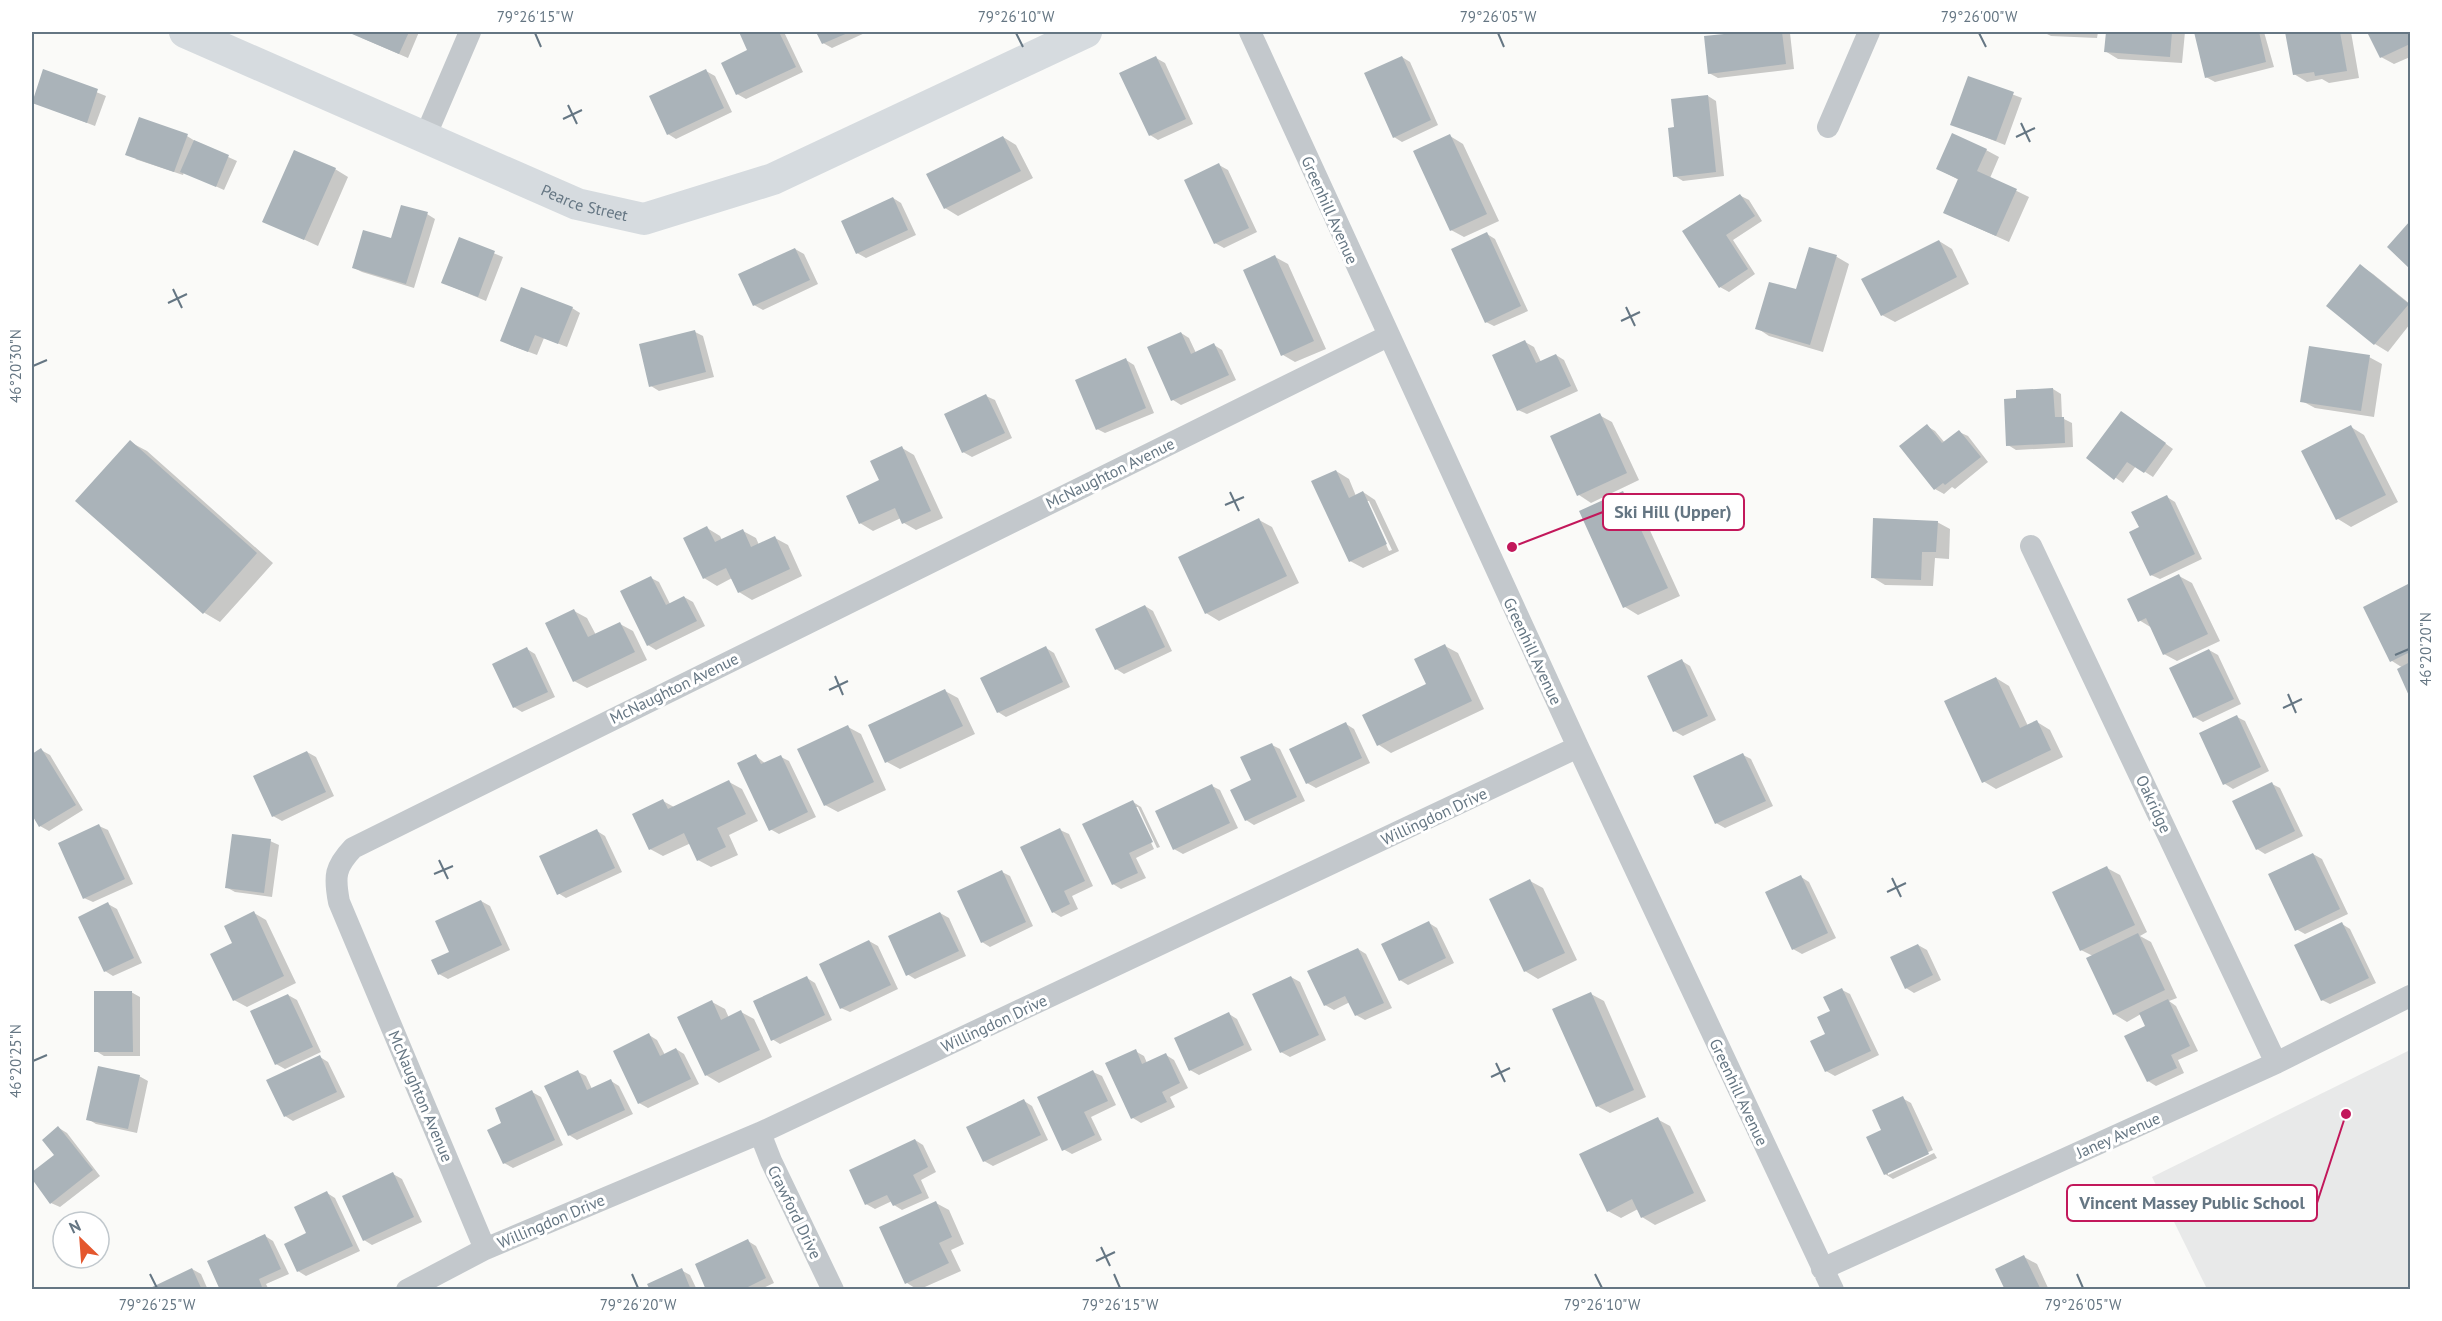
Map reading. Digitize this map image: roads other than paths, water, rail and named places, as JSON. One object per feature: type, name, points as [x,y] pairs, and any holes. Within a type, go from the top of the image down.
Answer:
[{"type":"street","name":"Pearce Street","points":[[185,32],[577,204],[644,219],[773,179],[1086,32]]},
{"type":"street","points":[[424,137],[470,32]]},
{"type":"street","name":"Greenhill Avenue","points":[[1250,32],[1578,747],[1833,1290]]},
{"type":"street","points":[[1828,127],[1869,32]]},
{"type":"street","name":"McNaughton Avenue","points":[[485,1249],[339,902],[336,872],[343,859],[353,848],[1388,336]]},
{"type":"street","name":"Oakridge","points":[[2031,546],[2276,1062]]},
{"type":"street","name":"Willingdon Drive","points":[[407,1290],[485,1249],[760,1133],[1578,747]]},
{"type":"street","name":"Janey Avenue","points":[[1822,1269],[2276,1062],[2410,996]]},
{"type":"street","name":"Crawford Drive","points":[[760,1133],[771,1161],[833,1290]]},
{"type":"place","name":"Ski Hill (Upper)","points":[[1512,547]]},
{"type":"place","name":"Vincent Massey Public School","points":[[2346,1114]]}]
